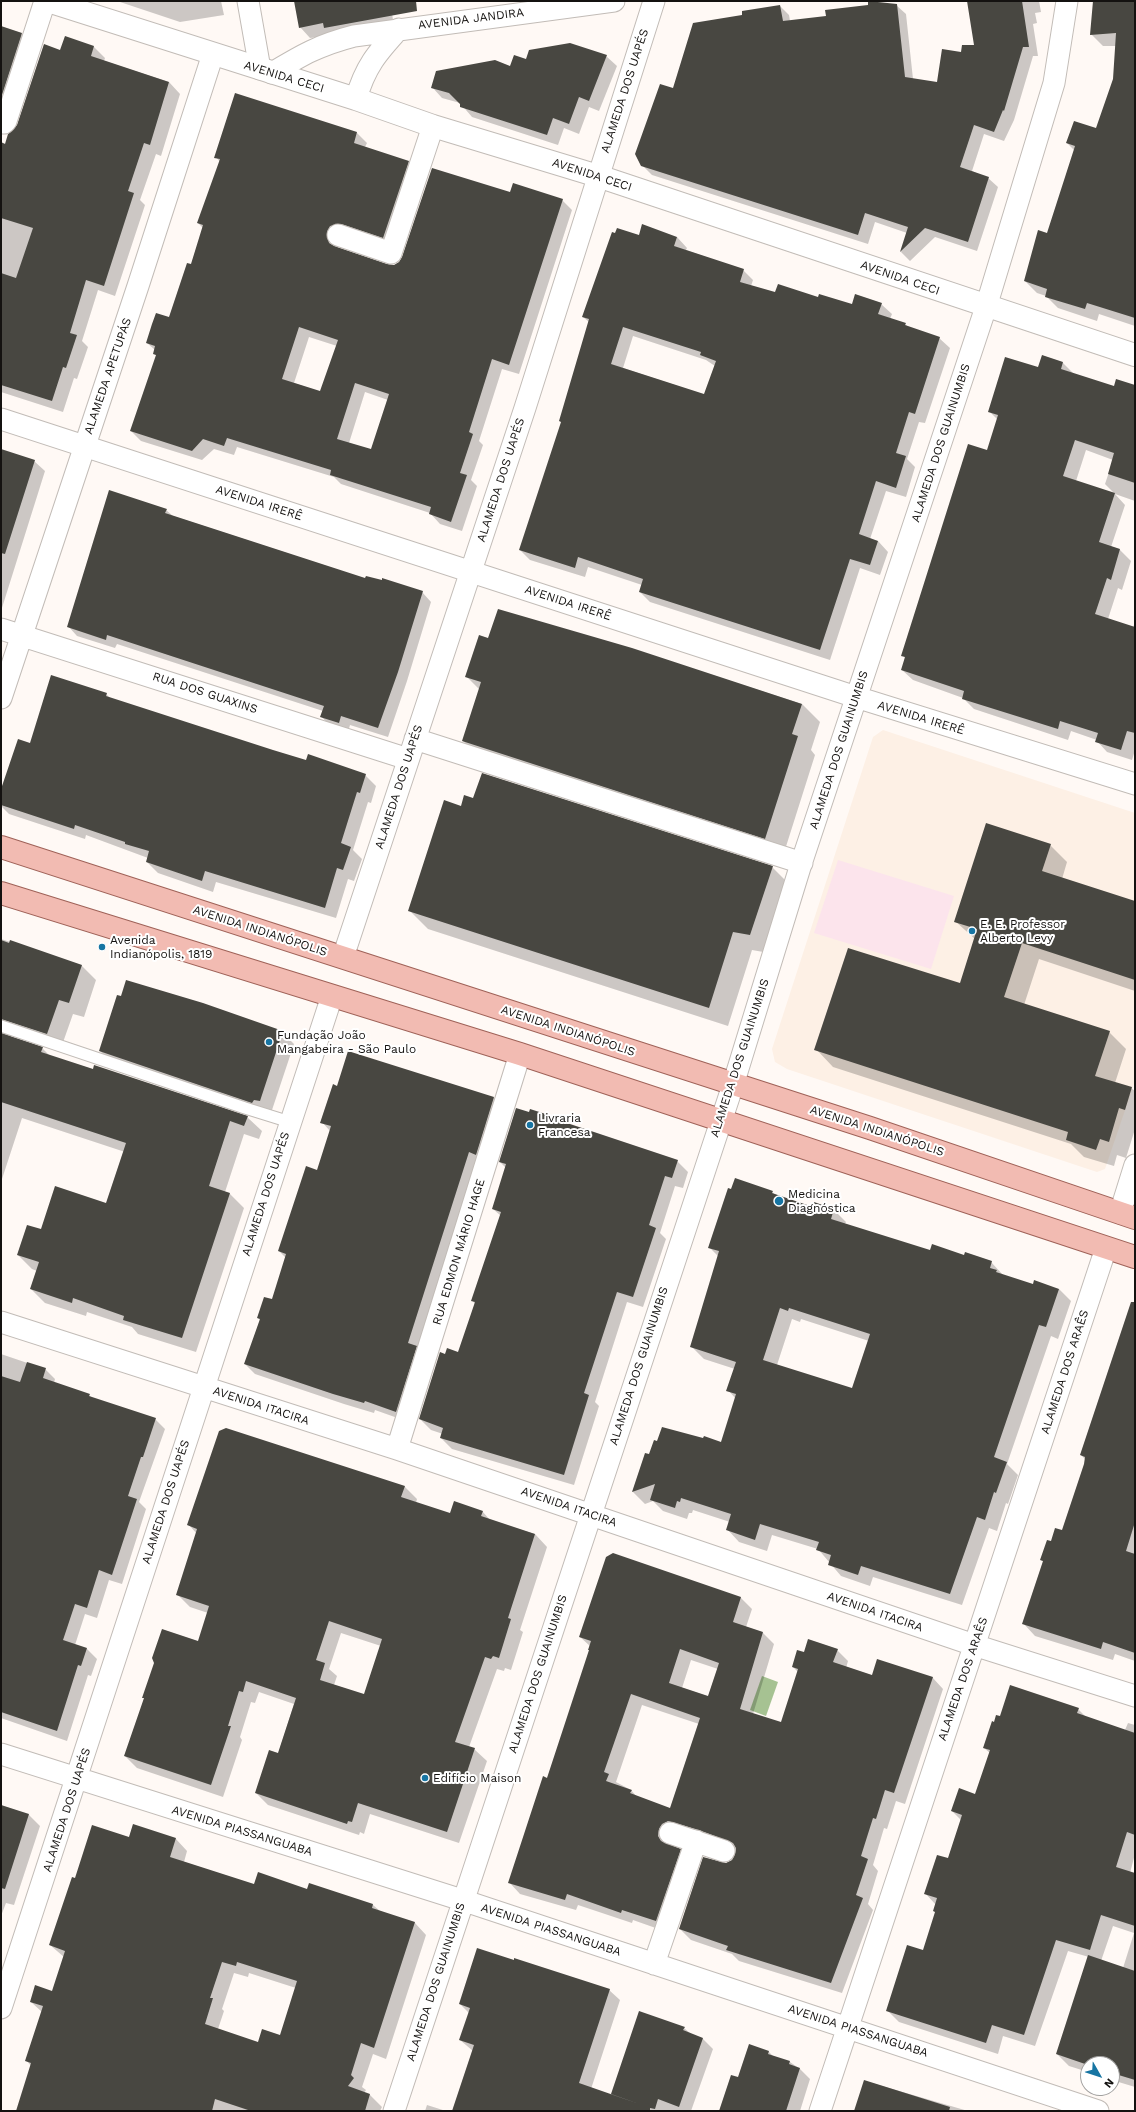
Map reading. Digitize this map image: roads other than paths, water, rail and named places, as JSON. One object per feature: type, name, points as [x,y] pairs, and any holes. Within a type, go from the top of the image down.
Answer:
[{"type":"main road","name":"AVENIDA INDIANÓPOLIS","points":[[1,847],[733,1085],[870,1128],[1127,1215]]},
{"type":"main road","points":[[1,893],[520,1054],[1135,1257]]},
{"type":"street","name":"AVENIDA CECI","points":[[47,1],[356,99],[433,126],[598,176],[986,307],[1135,355]]},
{"type":"street","points":[[1,122],[4,123],[6,121],[47,1]]},
{"type":"street","points":[[248,1],[266,71]]},
{"type":"street","name":"AVENIDA JANDIRA","points":[[266,71],[326,43],[354,36],[614,1]]},
{"type":"street","name":"ALAMEDA DOS UAPÉS","points":[[343,957],[471,571],[654,1]]},
{"type":"street","name":"ALAMEDA DOS GUAINUMBIS","points":[[394,2111],[462,1900],[591,1515],[720,1120],[733,1085],[802,862],[986,307],[1054,83],[1066,1]]},
{"type":"street","points":[[356,99],[362,77],[369,65],[399,29]]},
{"type":"street","name":"ALAMEDA APETUPÁS","points":[[1,698],[212,54]]},
{"type":"street","points":[[338,235],[391,252],[433,126]]},
{"type":"street","name":"AVENIDA IRERÊ","points":[[1,419],[84,448],[471,571],[856,698],[1135,784]]},
{"type":"street","name":"RUA DOS GUAXINS","points":[[1,629],[408,759]]},
{"type":"street","points":[[415,739],[802,862]]},
{"type":"street","name":"ALAMEDA DOS UAPÉS","points":[[1,2008],[77,1780],[203,1387],[332,996]]},
{"type":"street","name":"RUA EDMON MÁRIO HAGE","points":[[397,1450],[520,1054]]},
{"type":"street","points":[[1127,1215],[1135,1165]]},
{"type":"street","name":"ALAMEDA DOS ARAÊS","points":[[820,2111],[1106,1248]]},
{"type":"street","name":"AVENIDA ITACIRA","points":[[1,1322],[397,1450],[974,1645],[1135,1696]]},
{"type":"street","name":"AVENIDA PIASSANGUABA","points":[[1,1754],[77,1780],[462,1900],[1098,2111]]},
{"type":"street","points":[[670,1833],[724,1851]]},
{"type":"street","points":[[654,1964],[696,1841]]},
{"type":"lane","points":[[1,1026],[290,1122]]},
{"type":"place","name":"E. E. Professor Alberto Levy","points":[[972,931]]},
{"type":"place","name":"Avenida Indianópolis, 1819","points":[[102,947]]},
{"type":"place","name":"Fundação João Mangabeira - São Paulo","points":[[269,1042]]},
{"type":"place","name":"Livraria Francesa","points":[[530,1125]]},
{"type":"place","name":"Medicina Diagnóstica","points":[[779,1201]]},
{"type":"place","name":"Edifício Maison","points":[[425,1778]]}]
